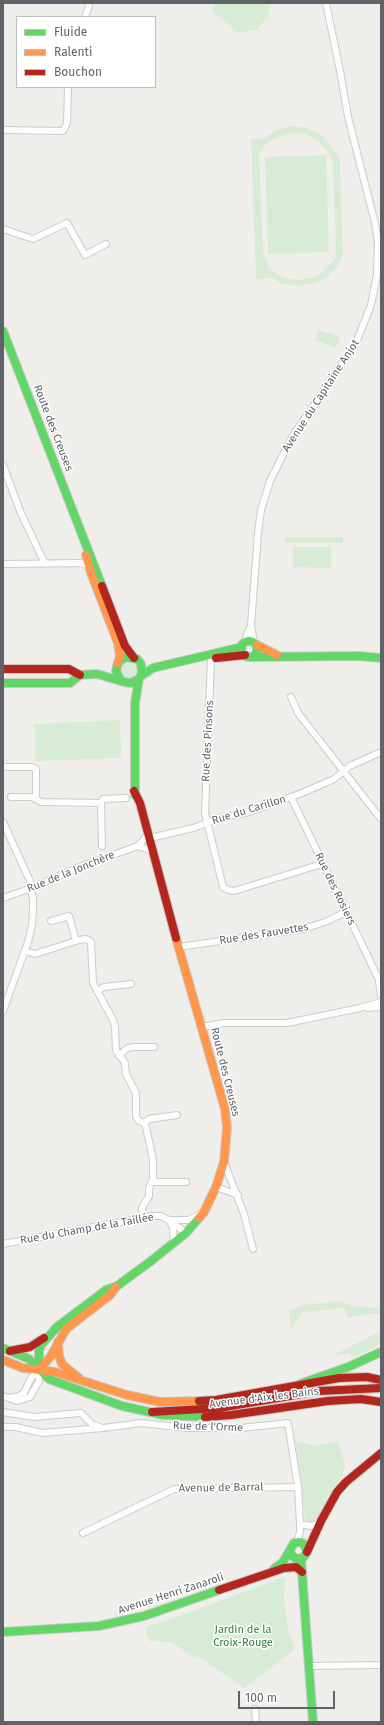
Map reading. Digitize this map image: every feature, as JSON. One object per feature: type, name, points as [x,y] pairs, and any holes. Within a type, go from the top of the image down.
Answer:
[{"type":"main road","name":"Route des Creuses","points":[[3,331],[126,646],[129,653],[136,660]]},
{"type":"main road","name":"Route des Creuses","points":[[82,533],[88,565],[118,643],[120,656],[117,665]]},
{"type":"main road","points":[[80,675],[70,683],[3,681],[3,670],[69,669],[80,675],[97,674],[124,682],[134,682],[153,668],[243,645],[249,641],[278,655]]},
{"type":"main road","points":[[248,656],[257,652],[255,643]]},
{"type":"main road","points":[[243,645],[242,651],[248,656]]},
{"type":"main road","points":[[189,660],[248,656],[268,657],[278,655],[359,656],[381,658]]},
{"type":"main road","points":[[97,674],[117,665],[125,657],[166,665]]},
{"type":"main road","points":[[136,660],[142,670],[140,677]]},
{"type":"main road","points":[[117,665],[117,675],[124,682]]},
{"type":"main road","name":"Route des Creuses","points":[[39,1370],[51,1356],[66,1329],[110,1295],[117,1286],[174,1244],[186,1233],[204,1212],[216,1187],[224,1162],[227,1128],[225,1109],[158,873],[157,863],[148,838],[140,803],[134,791],[135,703],[140,677]]},
{"type":"main road","name":"Route des Creuses","points":[[124,682],[135,703]]},
{"type":"main road","name":"Route des Creuses","points":[[148,838],[149,850],[153,865],[158,873]]},
{"type":"main road","name":"Route des Creuses","points":[[7,1349],[30,1347],[46,1337],[74,1313],[106,1290],[117,1286]]},
{"type":"main road","name":"Route des Creuses","points":[[39,1370],[39,1351],[46,1337]]},
{"type":"main road","points":[[58,1342],[59,1356],[62,1364],[84,1382]]},
{"type":"main road","name":"Avenue d'Aix les Bains","points":[[7,1349],[29,1359],[49,1379],[77,1391],[122,1406],[178,1416],[201,1417],[254,1412],[328,1401],[361,1400],[381,1402]]},
{"type":"main road","points":[[300,1384],[348,1367],[381,1352]]},
{"type":"main road","name":"Avenue d'Aix les Bains","points":[[3,1360],[23,1368],[55,1372],[127,1395],[149,1400],[174,1402],[216,1400],[300,1384],[352,1377],[381,1380]]},
{"type":"main road","points":[[152,1412],[212,1409],[320,1391],[381,1388]]},
{"type":"main road","points":[[298,1559],[307,1552],[330,1503],[346,1482],[381,1454]]},
{"type":"main road","points":[[313,1722],[302,1572],[298,1559],[292,1556],[290,1550],[292,1546],[311,1535],[320,1522]]},
{"type":"main road","points":[[299,1543],[306,1546],[307,1552]]},
{"type":"main road","name":"Avenue Henri Zanaroli","points":[[272,1571],[283,1562],[290,1550]]},
{"type":"main road","name":"Avenue Henri Zanaroli","points":[[284,1568],[298,1559]]},
{"type":"main road","name":"Avenue Henri Zanaroli","points":[[3,1632],[77,1628],[119,1622],[201,1597],[272,1571],[296,1567],[302,1572]]},
{"type":"street","name":"Avenue du Capitaine Anjot","points":[[255,643],[251,625],[258,533],[261,510],[268,486],[277,464],[291,439],[349,356],[356,343],[371,305],[377,275],[378,244],[375,223],[348,117],[326,3]]},
{"type":"street","points":[[85,16],[89,6]]},
{"type":"street","points":[[3,130],[63,131],[67,123],[68,88]]},
{"type":"street","points":[[3,229],[33,239],[67,223],[85,255],[106,244]]},
{"type":"street","points":[[3,465],[20,511],[45,564]]},
{"type":"street","points":[[3,564],[80,563],[88,565],[94,569],[101,580]]},
{"type":"street","name":"Avenue du Capitaine Anjot","points":[[243,645],[251,625]]},
{"type":"street","name":"Rue des Pinsons","points":[[211,658],[205,801],[208,823],[223,887],[234,891],[322,864]]},
{"type":"street","points":[[291,697],[298,713],[381,819]]},
{"type":"street","name":"Rue du Carillon","points":[[148,838],[208,823],[232,815],[249,812],[290,797],[334,779],[350,766],[381,752]]},
{"type":"street","points":[[3,767],[32,767],[36,769],[36,799]]},
{"type":"street","points":[[11,797],[32,797],[41,802],[101,802],[104,799],[126,798]]},
{"type":"street","name":"Rue des Rosiers","points":[[290,797],[380,982],[381,995]]},
{"type":"street","points":[[101,802],[102,846]]},
{"type":"street","points":[[3,822],[32,888],[33,900],[32,925],[25,951],[3,1011]]},
{"type":"street","points":[[138,846],[148,838]]},
{"type":"street","points":[[138,846],[149,850]]},
{"type":"street","name":"Rue de la Jonchère","points":[[3,898],[32,888],[79,867],[138,846]]},
{"type":"street","name":"Rue des Fauvettes","points":[[180,947],[303,929],[320,924],[346,912]]},
{"type":"street","points":[[51,921],[69,916],[76,941]]},
{"type":"street","points":[[25,951],[35,954],[76,941],[86,939],[91,942],[92,983],[98,991],[115,1027],[116,1050],[124,1063],[126,1074],[136,1093],[136,1117],[139,1121],[144,1123],[146,1127],[153,1160],[153,1178],[149,1196],[142,1208],[143,1218]]},
{"type":"street","points":[[98,991],[104,987],[131,984]]},
{"type":"street","points":[[202,1027],[224,1023],[287,1023],[360,1008],[381,1002]]},
{"type":"street","points":[[360,1008],[381,1007]]},
{"type":"street","points":[[119,1056],[126,1049],[132,1047],[154,1046]]},
{"type":"street","points":[[144,1123],[149,1119],[177,1115]]},
{"type":"street","points":[[224,1162],[238,1195],[253,1249]]},
{"type":"street","points":[[152,1182],[186,1182]]},
{"type":"street","points":[[216,1187],[238,1195]]},
{"type":"street","name":"Rue du Champ de la Taillée","points":[[169,1220],[188,1220],[204,1212]]},
{"type":"street","name":"Rue du Champ de la Taillée","points":[[3,1244],[161,1216],[186,1233]]},
{"type":"street","name":"Rue du Champ de la Taillée","points":[[169,1220],[173,1228],[174,1244]]},
{"type":"street","points":[[6,1397],[15,1401],[20,1401],[32,1395],[39,1381],[39,1370]]},
{"type":"street","points":[[3,1412],[34,1417],[81,1413],[93,1424],[103,1428]]},
{"type":"street","name":"Rue de l'Orme","points":[[3,1427],[16,1427],[42,1433],[148,1423],[181,1428],[241,1428],[288,1423],[298,1488]]},
{"type":"street","points":[[298,1488],[300,1524],[299,1543]]},
{"type":"street","name":"Avenue de Barral","points":[[83,1533],[174,1489],[298,1488]]},
{"type":"street","points":[[300,1524],[310,1526],[320,1522]]},
{"type":"street","points":[[309,1666],[381,1665]]},
{"type":"street","points":[[255,1709],[256,1722]]},
{"type":"green space","points":[[214,3],[269,3],[269,16],[256,30],[237,33],[212,10]]},
{"type":"green space","points":[[291,126],[307,128],[320,134],[331,145],[340,160],[343,256],[338,266],[327,277],[317,283],[299,286],[281,283],[272,278],[256,279],[251,139],[262,139],[277,130]],"holes":[[[291,133],[305,134],[316,139],[326,149],[333,160],[336,257],[323,272],[315,277],[299,280],[284,278],[275,273],[268,266],[263,252],[259,153],[272,139]]]},
{"type":"green space","points":[[326,155],[329,252],[268,254],[265,157]]},
{"type":"green space","points":[[318,330],[340,337],[336,348],[315,340]]},
{"type":"green space","points":[[285,537],[343,537],[343,543],[285,543]]},
{"type":"green space","points":[[293,547],[331,547],[331,568],[293,567]]},
{"type":"green space","points":[[128,661],[134,664],[137,670],[134,676],[128,679],[122,676],[119,670],[122,664]]},
{"type":"green space","points":[[120,720],[121,758],[35,761],[35,724]]},
{"type":"green space","points":[[339,1301],[352,1306],[381,1308],[381,1315],[375,1313],[348,1318],[344,1308],[303,1312],[291,1328],[289,1312],[302,1305]]},
{"type":"green space","points":[[381,1331],[381,1343],[369,1350],[352,1357],[350,1353],[334,1355]]},
{"type":"green space","points":[[295,1441],[316,1446],[338,1441],[345,1465],[342,1477],[328,1496],[316,1520],[307,1523],[305,1520]]},
{"type":"green space","name":"Jardin de la Croix-Rouge","points":[[284,1577],[286,1578],[284,1597],[288,1630],[295,1649],[244,1688],[198,1656],[195,1659],[172,1642],[149,1641],[145,1627],[177,1617]]},
{"type":"traffic: fast","points":[[3,331],[102,586]]},
{"type":"traffic: fast","points":[[249,641],[255,643],[257,649],[255,655],[249,657],[243,655],[241,649],[243,643],[249,641]]},
{"type":"traffic: fast","points":[[141,676],[153,668],[242,647]]},
{"type":"traffic: fast","points":[[251,657],[359,656],[381,658]]},
{"type":"traffic: fast","points":[[3,683],[70,683],[80,675],[97,674],[124,682],[131,683],[139,679],[142,673],[141,664],[137,659],[125,657],[118,663],[116,671],[121,681]]},
{"type":"traffic: fast","points":[[135,795],[135,703],[139,679]]},
{"type":"traffic: fast","points":[[39,1370],[39,1351],[41,1345],[57,1327],[106,1290],[117,1286],[151,1261],[186,1233],[199,1218]]},
{"type":"traffic: fast","points":[[3,1348],[29,1359],[49,1379],[122,1406],[163,1415],[205,1417]]},
{"type":"traffic: fast","points":[[300,1384],[348,1367],[381,1352]]},
{"type":"traffic: fast","points":[[274,1569],[283,1562],[294,1543],[300,1542],[304,1544],[307,1552],[303,1558],[297,1559],[292,1556],[290,1550]]},
{"type":"traffic: fast","points":[[301,1559],[313,1722]]},
{"type":"traffic: fast","points":[[3,1632],[99,1626],[144,1616],[219,1590]]},
{"type":"traffic: slow","points":[[86,555],[91,573],[118,643],[120,656],[118,663]]},
{"type":"traffic: slow","points":[[257,645],[277,655]]},
{"type":"traffic: slow","points":[[176,938],[225,1109],[227,1128],[224,1162],[216,1187],[204,1212],[199,1218]]},
{"type":"traffic: slow","points":[[39,1370],[51,1356],[66,1329],[110,1295],[116,1287]]},
{"type":"traffic: slow","points":[[58,1342],[59,1356],[62,1364],[79,1378]]},
{"type":"traffic: slow","points":[[3,1360],[23,1368],[55,1372],[127,1395],[160,1402],[199,1401]]},
{"type":"traffic: jam","points":[[102,586],[125,646],[134,658]]},
{"type":"traffic: jam","points":[[216,658],[245,655]]},
{"type":"traffic: jam","points":[[3,669],[69,669],[80,675]]},
{"type":"traffic: jam","points":[[134,791],[140,803],[176,938]]},
{"type":"traffic: jam","points":[[10,1351],[30,1347],[44,1338]]},
{"type":"traffic: jam","points":[[199,1401],[216,1400],[339,1378],[367,1377],[381,1380]]},
{"type":"traffic: jam","points":[[152,1412],[219,1408],[319,1391],[381,1388]]},
{"type":"traffic: jam","points":[[205,1417],[231,1415],[328,1401],[361,1399],[381,1402]]},
{"type":"traffic: jam","points":[[307,1552],[321,1521],[337,1492],[346,1482],[381,1453]]},
{"type":"traffic: jam","points":[[219,1590],[284,1568],[296,1567],[302,1572]]}]
